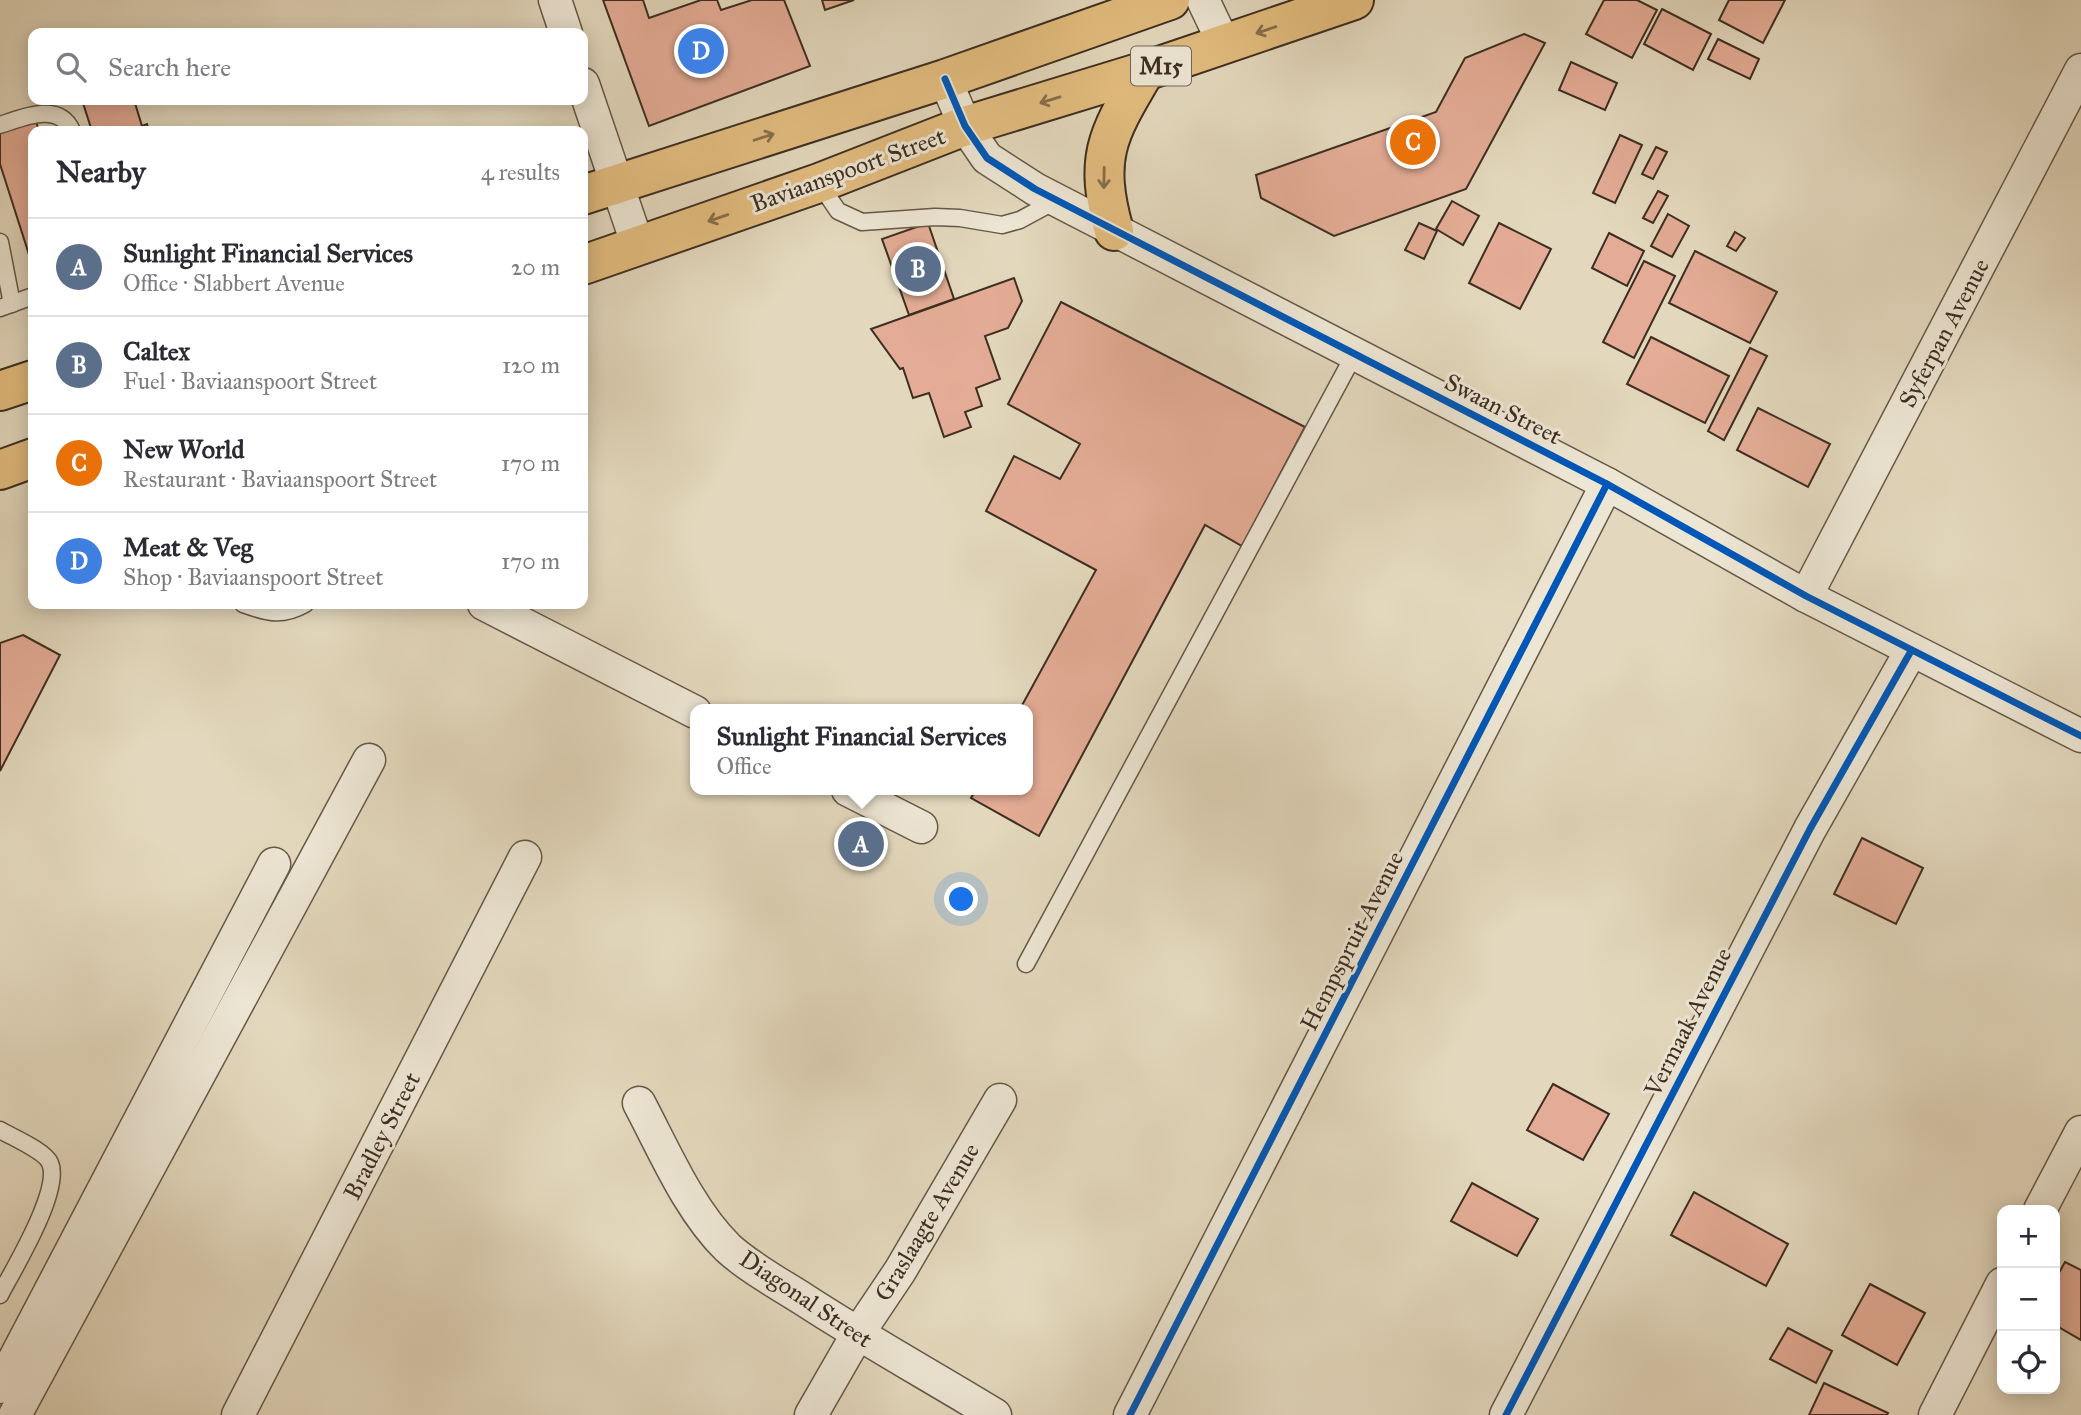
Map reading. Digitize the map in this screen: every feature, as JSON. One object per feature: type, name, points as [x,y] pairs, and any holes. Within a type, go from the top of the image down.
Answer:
[{"type":"main road","name":"M15","points":[[600,190],[945,79],[1170,0]]},
{"type":"main road","name":"Baviaanspoort Street","points":[[588,263],[819,183],[965,127],[1146,71],[1354,0]]},
{"type":"main road","points":[[1114,230],[1103,182],[1108,143],[1113,128],[1146,71]]},
{"type":"main road","points":[[0,391],[28,382]]},
{"type":"main road","points":[[0,470],[28,460]]},
{"type":"street","points":[[555,0],[564,28]]},
{"type":"street","points":[[1203,0],[1224,44]]},
{"type":"street","name":"Syferpan Avenue","points":[[1806,596],[2081,70]]},
{"type":"street","name":"Swaan Street","points":[[945,79],[965,127],[987,158],[1018,180],[1607,484],[1806,596],[2081,736]]},
{"type":"street","points":[[586,105],[600,190],[638,246]]},
{"type":"street","name":"Hempspruit Avenue","points":[[1130,1415],[1607,484]]},
{"type":"street","points":[[494,609],[690,709]]},
{"type":"street","name":"Vermaak Avenue","points":[[1506,1415],[1810,829],[1911,651]]},
{"type":"street","points":[[15,1415],[369,760]]},
{"type":"street","points":[[858,795],[921,827]]},
{"type":"street","name":"Bradley Street","points":[[238,1415],[525,857]]},
{"type":"street","points":[[0,1387],[274,863]]},
{"type":"street","name":"Graslaagte Avenue","points":[[811,1415],[900,1271],[1000,1100]]},
{"type":"street","name":"Diagonal Street","points":[[639,1102],[681,1182],[728,1248],[858,1335],[995,1415]]},
{"type":"street","points":[[2043,1205],[2081,1132]]},
{"type":"street","points":[[1935,1415],[1997,1294]]},
{"type":"lane","points":[[0,125],[41,112],[58,117],[70,126]]},
{"type":"lane","points":[[819,183],[838,211],[862,222],[947,217],[1002,225],[1020,220],[1057,201]]},
{"type":"lane","points":[[0,242],[6,306],[28,298]]},
{"type":"lane","points":[[1026,964],[1354,355]]},
{"type":"lane","points":[[261,609],[275,613],[296,609]]},
{"type":"lane","points":[[0,1130],[41,1153],[50,1163],[52,1175],[50,1192],[43,1210],[0,1296]]},
{"type":"building","points":[[603,0],[643,0],[649,18],[701,0],[717,0],[721,10],[752,0],[784,0],[810,66],[649,126]]},
{"type":"building","points":[[822,0],[854,0],[825,10]]},
{"type":"building","points":[[1604,0],[1637,0],[1657,10],[1632,58],[1586,34]]},
{"type":"building","points":[[1729,0],[1785,0],[1763,43],[1719,20]]},
{"type":"building","points":[[1662,9],[1711,34],[1693,70],[1644,44]]},
{"type":"building","points":[[1524,34],[1545,43],[1466,189],[1334,236],[1261,198],[1256,175],[1436,112],[1465,58]]},
{"type":"building","points":[[1718,39],[1759,59],[1750,79],[1708,59]]},
{"type":"building","points":[[1571,62],[1617,83],[1605,110],[1559,90]]},
{"type":"building","points":[[84,105],[136,105],[142,126],[90,126]]},
{"type":"building","points":[[35,118],[37,126],[28,126],[28,251],[0,164],[0,129]]},
{"type":"building","points":[[1620,135],[1642,145],[1615,203],[1593,193]]},
{"type":"building","points":[[1656,147],[1667,152],[1653,179],[1642,174]]},
{"type":"building","points":[[1658,191],[1668,196],[1653,223],[1643,218]]},
{"type":"building","points":[[1452,201],[1479,216],[1463,245],[1436,229]]},
{"type":"building","points":[[1668,214],[1689,226],[1672,257],[1651,246]]},
{"type":"building","points":[[928,223],[954,299],[909,315],[882,239]]},
{"type":"building","points":[[1419,223],[1437,231],[1424,259],[1405,250]]},
{"type":"building","points":[[1499,223],[1551,249],[1520,309],[1469,283]]},
{"type":"building","points":[[1735,232],[1745,238],[1736,251],[1727,246]]},
{"type":"building","points":[[1609,233],[1644,251],[1627,286],[1592,268]]},
{"type":"building","points":[[1695,251],[1777,292],[1750,343],[1669,303]]},
{"type":"building","points":[[1644,261],[1675,276],[1634,358],[1603,342]]},
{"type":"building","points":[[1014,278],[1022,301],[1008,328],[985,336],[1000,379],[976,388],[982,406],[965,412],[971,427],[944,437],[929,393],[913,398],[903,368],[900,369],[871,329]]},
{"type":"building","points":[[1061,302],[1305,427],[1242,546],[1205,525],[1039,836],[971,798],[973,795],[1033,795],[1033,704],[1023,704],[1096,570],[986,511],[1014,456],[1060,479],[1080,444],[1008,404]]},
{"type":"building","points":[[1651,337],[1729,376],[1705,423],[1627,384]]},
{"type":"building","points":[[1750,348],[1767,356],[1724,440],[1708,431]]},
{"type":"building","points":[[1758,408],[1830,444],[1808,487],[1737,450]]},
{"type":"building","points":[[23,635],[60,655],[0,771],[0,643]]},
{"type":"building","points":[[1862,838],[1923,868],[1896,924],[1834,894]]},
{"type":"building","points":[[1553,1084],[1609,1114],[1583,1160],[1527,1130]]},
{"type":"building","points":[[1472,1183],[1538,1219],[1517,1256],[1451,1221]]},
{"type":"building","points":[[1694,1192],[1788,1244],[1766,1286],[1671,1235]]},
{"type":"building","points":[[2065,1262],[2081,1270],[2081,1340],[2060,1328],[2060,1271]]},
{"type":"building","points":[[1870,1284],[1925,1313],[1897,1365],[1842,1335]]},
{"type":"building","points":[[1788,1328],[1832,1351],[1816,1383],[1770,1359]]},
{"type":"building","points":[[1824,1383],[1888,1413],[1809,1415]]},
{"type":"cycle path","points":[[945,79],[965,126],[987,158],[1035,189],[1607,484],[1806,596],[2081,736]]},
{"type":"cycle path","points":[[1130,1415],[1607,484]]},
{"type":"cycle path","points":[[1506,1415],[1810,829],[1911,651]]},
{"type":"place","name":"Meat & Veg","points":[[701,51]]},
{"type":"place","name":"New World","points":[[1413,142]]},
{"type":"place","name":"Caltex","points":[[918,269]]},
{"type":"place","name":"Sunlight Financial Services","points":[[861,844]]}]
